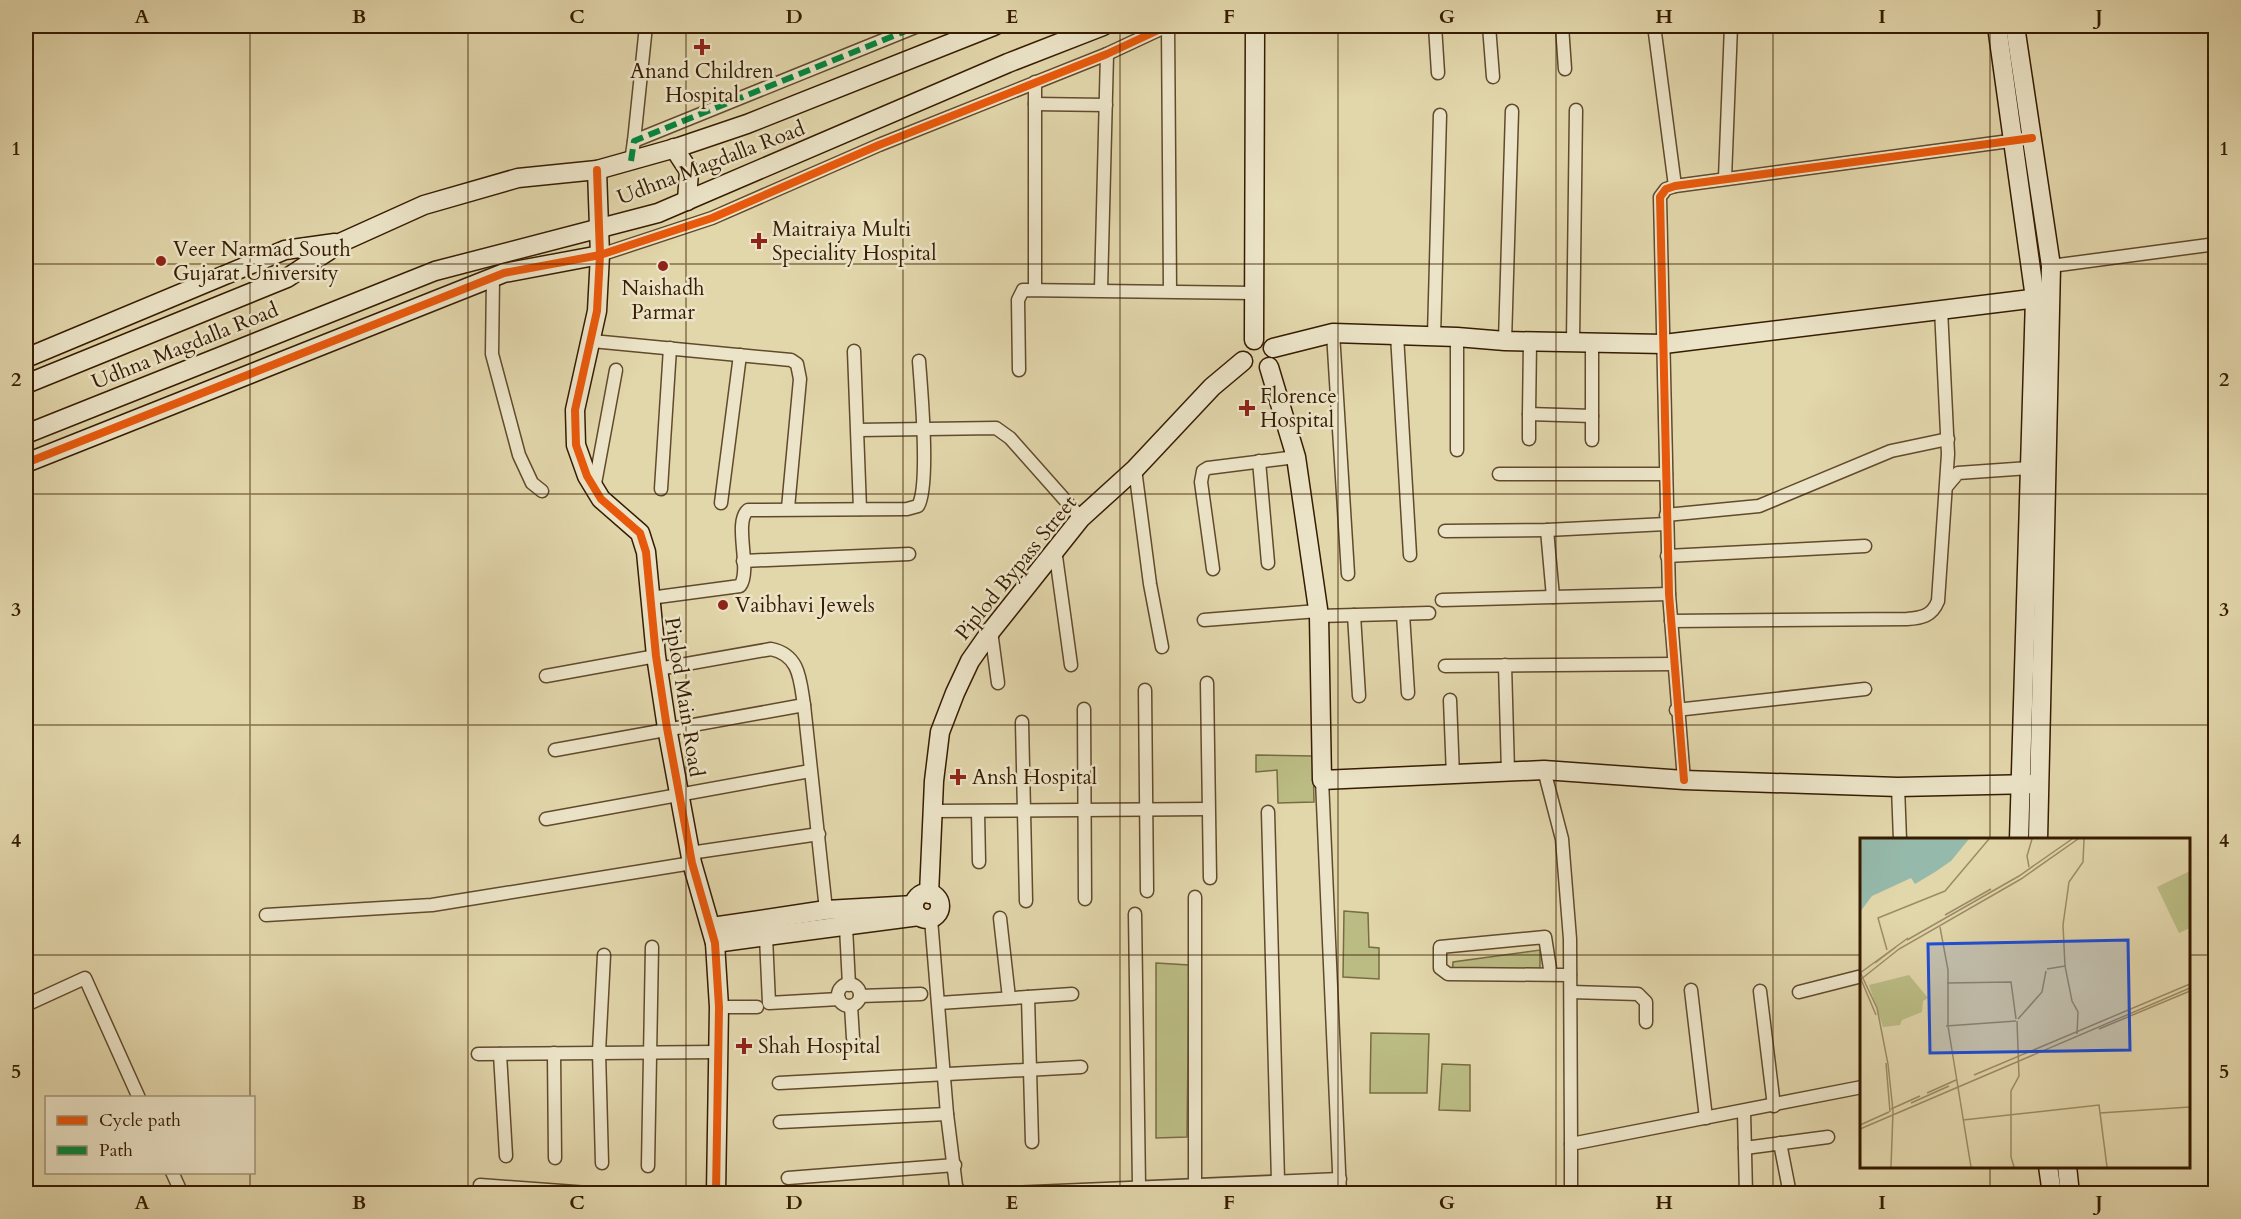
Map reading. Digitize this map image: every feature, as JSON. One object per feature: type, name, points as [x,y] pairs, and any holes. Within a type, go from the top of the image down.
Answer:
[{"type":"street","points":[[632,161],[646,26]]},
{"type":"street","points":[[634,141],[918,26]]},
{"type":"street","name":"Udhna Magdalla Road","points":[[26,384],[287,278],[342,242],[403,213],[476,188],[518,178],[597,170],[674,148],[747,124],[994,26]]},
{"type":"street","name":"Udhna Magdalla Road","points":[[26,435],[435,271],[658,213],[1008,63],[1103,26]]},
{"type":"street","points":[[26,463],[493,278],[600,255],[712,218],[879,145],[1107,54],[1168,26],[1170,291]]},
{"type":"street","points":[[1254,340],[1256,26]]},
{"type":"street","points":[[1435,26],[1438,73]]},
{"type":"street","points":[[1489,26],[1493,77]]},
{"type":"street","points":[[1562,26],[1565,69]]},
{"type":"street","points":[[1725,178],[1731,26]]},
{"type":"street","points":[[1997,26],[2051,266],[2043,297],[2029,468],[2019,838]]},
{"type":"street","points":[[2015,26],[2023,139],[2043,297],[2038,838]]},
{"type":"street","points":[[1655,33],[1675,186]]},
{"type":"street","points":[[1101,289],[1107,54]]},
{"type":"street","points":[[1035,82],[1035,288]]},
{"type":"street","points":[[1035,104],[1106,105]]},
{"type":"street","points":[[1573,342],[1576,110]]},
{"type":"street","points":[[1505,341],[1512,111]]},
{"type":"street","points":[[1434,336],[1440,114]]},
{"type":"street","points":[[1684,780],[1676,710],[1667,556],[1660,197],[1666,189],[1675,186],[1725,178],[2023,139]]},
{"type":"street","points":[[674,148],[689,171],[687,201]]},
{"type":"street","name":"Piplod Main Road","points":[[597,170],[600,255],[597,311],[575,410],[574,425],[582,463],[594,489],[601,499],[640,533],[646,552],[657,662],[667,728],[691,858],[713,935],[719,1007],[716,1194]]},
{"type":"street","points":[[26,358],[285,250],[342,242]]},
{"type":"street","points":[[2051,266],[2216,244]]},
{"type":"street","points":[[493,278],[492,354],[519,455],[532,483],[542,491]]},
{"type":"street","points":[[1019,370],[1018,300],[1023,290],[1035,288],[1254,293]]},
{"type":"street","points":[[1273,348],[1334,333],[1456,336],[1530,342],[1664,344],[2043,297]]},
{"type":"street","points":[[1671,621],[1907,619],[1928,616],[1938,602],[1947,486],[1948,439],[1941,309]]},
{"type":"street","points":[[1334,333],[1348,574]]},
{"type":"street","points":[[1397,335],[1410,555]]},
{"type":"street","points":[[1456,336],[1457,450]]},
{"type":"street","points":[[1269,368],[1254,371],[1243,361],[1243,351],[1254,340],[1264,340],[1273,348],[1274,358],[1269,368],[1296,457],[1318,613],[1322,780],[1340,1194]]},
{"type":"street","points":[[592,341],[791,360],[797,364],[800,372],[788,508]]},
{"type":"street","points":[[1529,440],[1530,342]]},
{"type":"street","points":[[1592,343],[1592,440]]},
{"type":"street","points":[[661,489],[670,348]]},
{"type":"street","points":[[854,351],[860,509]]},
{"type":"street","points":[[721,503],[740,355]]},
{"type":"street","points":[[650,598],[734,589],[743,582],[744,513],[759,508],[907,509],[918,506],[922,493],[923,429],[919,361]]},
{"type":"street","name":"Piplod Bypass Street","points":[[921,913],[922,894],[929,894],[932,811],[940,732],[955,693],[990,631],[1081,518],[1135,469],[1212,387],[1243,361]]},
{"type":"street","points":[[594,489],[616,370]]},
{"type":"street","points":[[1529,414],[1592,416]]},
{"type":"street","points":[[858,430],[987,426],[1003,431],[1081,518]]},
{"type":"street","points":[[1445,531],[1547,530],[1666,519],[1759,506],[1891,451],[1948,439]]},
{"type":"street","points":[[1213,569],[1201,482],[1203,471],[1208,468],[1296,457]]},
{"type":"street","points":[[1259,461],[1268,563]]},
{"type":"street","points":[[1947,486],[1958,473],[2029,468]]},
{"type":"street","points":[[1135,469],[1150,584],[1162,647]]},
{"type":"street","points":[[1499,474],[1666,474]]},
{"type":"street","points":[[1547,530],[1553,597]]},
{"type":"street","points":[[1667,556],[1865,546]]},
{"type":"street","points":[[1055,549],[1071,665]]},
{"type":"street","points":[[743,561],[909,554]]},
{"type":"street","points":[[1442,600],[1669,594]]},
{"type":"street","points":[[1204,620],[1318,613],[1354,615],[1429,613]]},
{"type":"street","points":[[1403,614],[1408,693]]},
{"type":"street","points":[[1354,615],[1359,696]]},
{"type":"street","points":[[990,631],[998,683]]},
{"type":"street","points":[[546,676],[761,650],[780,651],[787,654],[797,669],[804,705],[826,910]]},
{"type":"street","points":[[1445,666],[1674,664]]},
{"type":"street","points":[[1505,665],[1508,772]]},
{"type":"street","points":[[1207,683],[1210,878]]},
{"type":"street","points":[[1676,710],[1865,689]]},
{"type":"street","points":[[1145,690],[1147,891]]},
{"type":"street","points":[[1450,700],[1453,776]]},
{"type":"street","points":[[555,750],[804,705]]},
{"type":"street","points":[[1084,710],[1085,899]]},
{"type":"street","points":[[1022,722],[1026,901]]},
{"type":"street","points":[[1322,780],[1453,776],[1544,770],[1684,780],[1898,788],[2038,784]]},
{"type":"street","points":[[1544,770],[1562,839],[1570,939],[1571,1194]]},
{"type":"street","points":[[546,819],[810,771]]},
{"type":"street","points":[[1898,788],[1900,838]]},
{"type":"street","points":[[932,811],[1208,809]]},
{"type":"street","points":[[978,812],[979,862]]},
{"type":"street","points":[[1268,812],[1271,1186]]},
{"type":"street","points":[[266,915],[432,905],[819,834]]},
{"type":"street","points":[[1195,897],[1195,1185]]},
{"type":"street","points":[[713,935],[826,910],[921,913]]},
{"type":"street","points":[[713,935],[766,938],[846,927],[921,913]]},
{"type":"street","points":[[921,913],[939,1003],[947,1114],[956,1186],[961,1194]]},
{"type":"street","points":[[1135,914],[1139,1186]]},
{"type":"street","points":[[1000,918],[1009,998]]},
{"type":"street","points":[[846,927],[849,985]]},
{"type":"street","points":[[1551,975],[1545,937],[1440,947],[1440,968],[1444,973],[1551,975],[1570,975]]},
{"type":"street","points":[[766,938],[769,1003],[839,999],[851,1006],[860,996]]},
{"type":"street","points":[[648,1166],[652,947]]},
{"type":"street","points":[[602,1163],[599,1052],[604,955]]},
{"type":"street","points":[[1799,992],[1860,976]]},
{"type":"street","points":[[26,1005],[85,978],[138,1096]]},
{"type":"street","points":[[839,999],[841,989],[849,985],[856,987],[860,996]]},
{"type":"street","points":[[1691,990],[1706,1118]]},
{"type":"street","points":[[1760,991],[1774,1106]]},
{"type":"street","points":[[1570,992],[1638,994],[1646,1002],[1646,1022]]},
{"type":"street","points":[[860,996],[921,994]]},
{"type":"street","points":[[939,1003],[1072,994]]},
{"type":"street","points":[[1028,997],[1032,1142]]},
{"type":"street","points":[[851,1006],[853,1038]]},
{"type":"street","points":[[719,1007],[757,1007]]},
{"type":"street","points":[[478,1054],[719,1052]]},
{"type":"street","points":[[554,1053],[555,1158]]},
{"type":"street","points":[[500,1054],[506,1156]]},
{"type":"street","points":[[779,1083],[1081,1067]]},
{"type":"street","points":[[1571,1144],[1860,1088]]},
{"type":"street","points":[[1744,1112],[1746,1194]]},
{"type":"street","points":[[780,1122],[947,1114]]},
{"type":"street","points":[[1745,1148],[1828,1137]]},
{"type":"street","points":[[1780,1143],[1790,1194]]},
{"type":"street","points":[[788,1178],[955,1165]]},
{"type":"street","points":[[2048,1168],[2052,1194]]},
{"type":"street","points":[[2067,1168],[2070,1194]]},
{"type":"street","points":[[172,1174],[182,1194]]},
{"type":"street","points":[[986,1194],[1091,1191],[1139,1186],[1169,1189],[1195,1185],[1271,1186],[1340,1179]]},
{"type":"street","points":[[480,1185],[602,1194]]},
{"type":"green space","points":[[1256,755],[1313,756],[1314,802],[1278,803],[1277,770],[1256,772]]},
{"type":"green space","points":[[1344,911],[1368,913],[1369,947],[1379,948],[1379,979],[1343,977]]},
{"type":"green space","points":[[1540,950],[1540,971],[1452,978],[1453,962]]},
{"type":"green space","points":[[1156,963],[1189,965],[1187,1137],[1156,1138]]},
{"type":"green space","points":[[1371,1033],[1429,1034],[1427,1093],[1370,1093]]},
{"type":"green space","points":[[1442,1064],[1470,1065],[1470,1111],[1439,1110]]},
{"type":"marked path","points":[[631,161],[634,141],[918,26]]},
{"type":"cycle path","points":[[26,463],[504,273],[600,255],[712,218],[879,145],[1107,54],[1167,26]]},
{"type":"cycle path","points":[[1684,780],[1669,594],[1660,197],[1666,189],[1675,186],[2032,138]]},
{"type":"cycle path","points":[[597,170],[600,255],[597,311],[575,410],[576,445],[587,476],[601,499],[640,533],[646,552],[656,656],[667,728],[692,863],[715,943],[719,1007],[716,1194]]},
{"type":"place","name":"Anand Children Hospital","points":[[702,47]]},
{"type":"place","name":"Maitraiya Multi Speciality Hospital","points":[[759,241]]},
{"type":"place","name":"Veer Narmad South Gujarat University","points":[[161,261]]},
{"type":"place","name":"Naishadh Parmar","points":[[663,266]]},
{"type":"place","name":"Florence Hospital","points":[[1247,408]]},
{"type":"place","name":"Vaibhavi Jewels","points":[[723,605]]},
{"type":"place","name":"Ansh Hospital","points":[[958,777]]},
{"type":"place","name":"Shah Hospital","points":[[744,1046]]}]
